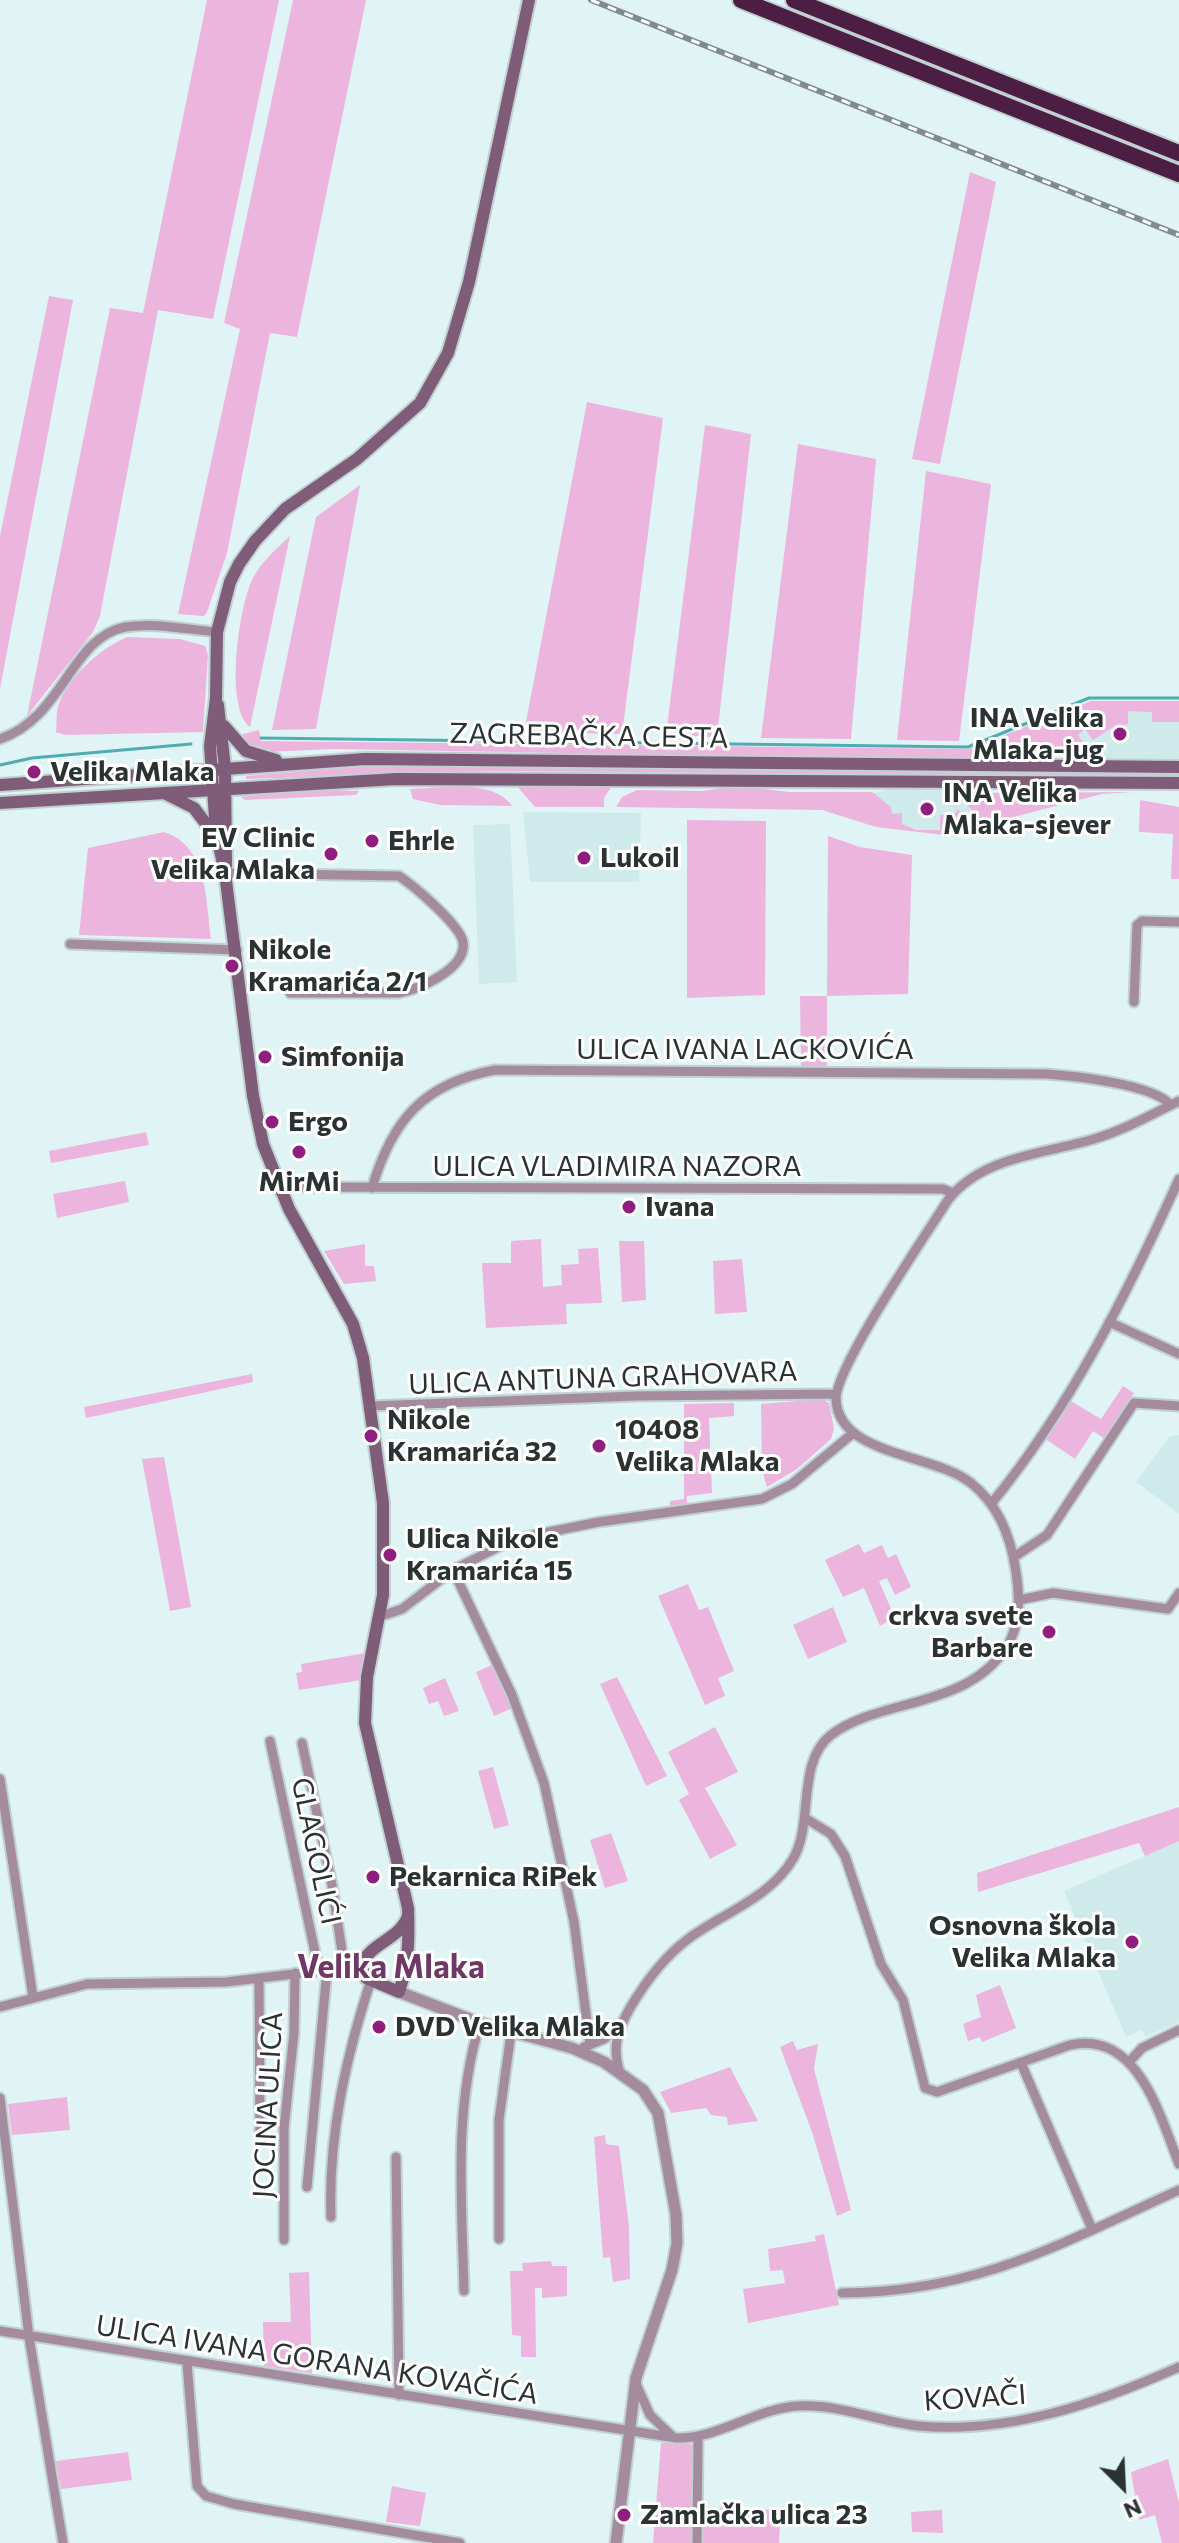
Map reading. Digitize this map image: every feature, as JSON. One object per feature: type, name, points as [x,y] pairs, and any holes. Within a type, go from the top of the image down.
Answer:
[{"type":"highway","points":[[741,0],[1179,174]]},
{"type":"highway","points":[[794,0],[1179,153]]},
{"type":"main road","points":[[408,1916],[401,1930],[368,1953],[361,1970],[371,1980],[399,1992],[409,1957],[408,1916],[397,1851],[365,1723],[367,1677],[381,1616],[382,1482],[361,1345],[353,1324],[280,1192],[263,1144],[253,1096],[237,950],[211,788],[217,632],[230,582],[255,541],[285,509],[386,436],[420,403],[434,382],[458,325],[529,0]]},
{"type":"main road","points":[[216,698],[223,724],[225,873]]},
{"type":"main road","points":[[223,724],[246,751],[283,763]]},
{"type":"main road","name":"ZAGREBAČKA CESTA","points":[[0,785],[283,763],[506,758],[1179,767]]},
{"type":"main road","name":"ZAGREBAČKA CESTA","points":[[0,803],[226,787],[498,777],[1179,783]]},
{"type":"main road","points":[[161,792],[194,808],[218,842]]},
{"type":"street","points":[[0,739],[18,732],[41,715],[83,655],[113,631],[136,626],[217,632]]},
{"type":"street","points":[[225,873],[399,876],[454,926],[462,939],[463,950],[457,960],[412,990],[368,994],[290,993]]},
{"type":"street","points":[[1134,1002],[1137,925],[1142,921],[1179,922]]},
{"type":"street","points":[[70,944],[237,950]]},
{"type":"street","name":"ULICA IVANA LACKOVIĆA","points":[[372,1188],[390,1141],[417,1104],[455,1079],[495,1070],[1046,1074],[1111,1082],[1175,1103]]},
{"type":"street","points":[[619,2070],[615,2046],[622,2025],[641,1991],[670,1954],[750,1900],[787,1869],[799,1848],[816,1757],[830,1736],[851,1724],[943,1693],[985,1671],[1008,1645],[1019,1600],[1014,1557],[1002,1519],[991,1504],[970,1482],[949,1470],[852,1434],[840,1416],[836,1394],[860,1342],[953,1193],[994,1166],[1107,1135],[1175,1103]]},
{"type":"street","points":[[991,1504],[1045,1429],[1109,1322],[1179,1179]]},
{"type":"street","name":"ULICA VLADIMIRA NAZORA","points":[[280,1192],[294,1187],[943,1189],[953,1193]]},
{"type":"street","points":[[1109,1322],[1179,1354]]},
{"type":"street","name":"ULICA ANTUNA GRAHOVARA","points":[[370,1406],[636,1396],[836,1394]]},
{"type":"street","points":[[1014,1557],[1047,1535],[1134,1403],[1179,1406]]},
{"type":"street","points":[[381,1616],[402,1609],[453,1570],[491,1548],[530,1535],[762,1499],[792,1484],[852,1434]]},
{"type":"street","points":[[453,1570],[512,1695],[544,1783],[574,1922],[590,2045]]},
{"type":"street","points":[[1019,1600],[1053,1593],[1179,1611]]},
{"type":"street","points":[[1168,1609],[1179,1593]]},
{"type":"street","name":"GLAGOLIĆI","points":[[270,1741],[323,1970],[307,2187]]},
{"type":"street","points":[[302,1743],[332,1885],[345,1971]]},
{"type":"street","points":[[0,1779],[3,1820],[33,1997]]},
{"type":"street","points":[[805,1818],[831,1834],[845,1856],[881,1964],[903,2000],[922,2083],[930,2092],[1084,2042],[1129,2062],[1151,2094],[1179,2164]]},
{"type":"street","points":[[0,2007],[87,1984],[259,1978],[323,1970],[361,1970]]},
{"type":"street","name":"JOCINA ULICA","points":[[284,2240],[284,2128],[294,2033],[295,1973]]},
{"type":"street","name":"JOCINA ULICA","points":[[259,1978],[260,2142]]},
{"type":"street","points":[[331,2217],[331,2162],[338,2109],[352,2039],[371,1980]]},
{"type":"street","points":[[399,1992],[480,2023],[572,2048],[619,2070],[652,2101],[662,2128],[677,2243],[672,2270],[636,2378],[616,2543]]},
{"type":"street","points":[[464,2291],[460,2135],[468,2066],[480,2023]]},
{"type":"street","points":[[572,2048],[590,2045],[622,2025]]},
{"type":"street","points":[[1129,2062],[1142,2048],[1179,2030]]},
{"type":"street","points":[[499,2239],[499,2120],[511,2033]]},
{"type":"street","points":[[1021,2063],[1092,2229]]},
{"type":"street","points":[[0,2098],[29,2337],[63,2543]]},
{"type":"street","points":[[396,2157],[399,2395]]},
{"type":"street","points":[[842,2293],[924,2288],[970,2279],[1028,2259],[1179,2190]]},
{"type":"street","name":"ULICA IVANA GORANA KOVAČIĆA","points":[[0,2331],[628,2432]]},
{"type":"street","points":[[187,2363],[197,2486],[202,2493],[234,2504],[460,2543]]},
{"type":"street","name":"KOVAČI","points":[[628,2432],[676,2438],[698,2437],[795,2406],[824,2406],[935,2427],[999,2422],[1092,2404],[1179,2367]]},
{"type":"street","points":[[636,2378],[650,2415],[676,2438]]},
{"type":"street","points":[[697,2543],[698,2437]]},
{"type":"shaded area","points":[[207,0],[279,0],[213,319],[158,310],[100,616],[93,632],[27,716],[110,308],[143,313]]},
{"type":"shaded area","points":[[293,0],[366,0],[297,337],[270,333],[227,553],[204,616],[178,614],[240,329],[224,323]]},
{"type":"shaded area","points":[[970,172],[996,182],[940,464],[912,459]]},
{"type":"shaded area","points":[[49,296],[73,300],[0,689],[0,536]]},
{"type":"shaded area","points":[[587,402],[663,418],[622,734],[524,732]]},
{"type":"shaded area","points":[[705,425],[751,434],[717,737],[666,735]]},
{"type":"shaded area","points":[[798,444],[876,459],[851,739],[761,738]]},
{"type":"shaded area","points":[[926,471],[991,484],[959,741],[897,740]]},
{"type":"shaded area","points":[[360,485],[316,729],[272,730],[316,517]]},
{"type":"shaded area","points":[[290,536],[250,727],[242,716],[236,678],[243,610],[253,578]]},
{"type":"shaded area","points":[[128,637],[180,639],[205,646],[208,655],[203,732],[65,735],[56,732],[62,696],[77,675],[107,648]]},
{"type":"shaded area","points":[[1091,701],[1179,701],[1179,722],[1152,722],[1152,712],[1128,711],[1128,724],[1110,729],[1093,740],[1085,729],[1078,735],[1085,746],[1074,755],[968,760],[335,749],[266,752],[245,744],[243,734],[259,730],[261,741],[969,749]]},
{"type":"shaded area","name":"INA Velika Mlaka-jug","points":[[1097,706],[1179,708],[1179,761],[1095,761],[1060,755],[1064,715]]},
{"type":"shaded area","points":[[385,765],[1179,774],[1179,777],[493,771],[246,779],[246,776]]},
{"type":"shaded area","points":[[515,784],[612,786],[604,798],[604,807],[535,807]]},
{"type":"shaded area","points":[[738,786],[789,792],[872,792],[891,807],[892,814],[902,813],[902,824],[916,830],[940,830],[940,815],[949,815],[950,831],[959,828],[951,814],[956,813],[957,809],[967,817],[974,812],[962,800],[973,793],[1134,792],[1102,794],[944,835],[876,827],[822,810],[616,807],[622,797],[637,790],[701,791]]},
{"type":"shaded area","name":"INA Velika Mlaka-sjever","points":[[894,787],[948,788],[984,793],[986,824],[944,834],[877,826],[872,794]]},
{"type":"shaded area","points":[[479,788],[503,797],[512,806],[440,805],[413,799],[410,789]]},
{"type":"shaded area","points":[[312,789],[359,791],[356,795],[245,800],[241,797]]},
{"type":"shaded area","points":[[1140,800],[1179,807],[1179,879],[1171,879],[1173,834],[1139,832]]},
{"type":"shaded area","name":"Lukoil","points":[[523,812],[641,813],[639,882],[530,882]]},
{"type":"shaded area","points":[[687,820],[766,821],[765,995],[687,998]]},
{"type":"shaded area","points":[[510,824],[517,982],[479,984],[473,825]]},
{"type":"shaded area","points":[[164,832],[189,849],[197,862],[206,892],[211,939],[79,935],[88,848]]},
{"type":"shaded area","points":[[828,836],[860,847],[912,855],[908,994],[827,996]]},
{"type":"shaded area","points":[[800,996],[827,996],[827,1068],[801,1067]]},
{"type":"shaded area","points":[[146,1132],[149,1145],[51,1163],[49,1151]]},
{"type":"shaded area","points":[[125,1181],[129,1202],[57,1218],[53,1194]]},
{"type":"shaded area","points":[[541,1239],[543,1287],[562,1285],[561,1265],[579,1264],[578,1249],[598,1248],[602,1303],[566,1304],[567,1324],[486,1328],[482,1263],[511,1263],[511,1241]]},
{"type":"shaded area","points":[[619,1241],[644,1241],[646,1300],[622,1302]]},
{"type":"shaded area","points":[[365,1244],[365,1266],[374,1266],[376,1281],[344,1284],[324,1251]]},
{"type":"shaded area","points":[[742,1259],[747,1312],[715,1314],[713,1261]]},
{"type":"shaded area","points":[[252,1374],[253,1382],[86,1418],[84,1407]]},
{"type":"shaded area","points":[[1123,1386],[1134,1393],[1105,1439],[1093,1431],[1075,1459],[1044,1438],[1069,1400],[1101,1419]]},
{"type":"shaded area","points":[[822,1399],[829,1403],[834,1429],[831,1439],[797,1469],[767,1487],[762,1470],[761,1404]]},
{"type":"shaded area","points":[[734,1403],[734,1416],[709,1418],[712,1493],[687,1496],[687,1508],[670,1509],[670,1501],[684,1499],[684,1404]]},
{"type":"shaded area","points":[[1179,1435],[1179,1514],[1136,1482],[1170,1436]]},
{"type":"shaded area","points":[[164,1457],[191,1607],[170,1611],[142,1459]]},
{"type":"shaded area","points":[[859,1544],[864,1553],[882,1545],[888,1558],[896,1554],[911,1587],[895,1595],[887,1578],[879,1581],[895,1618],[880,1626],[864,1588],[843,1597],[825,1560]]},
{"type":"shaded area","points":[[688,1584],[699,1610],[708,1607],[734,1671],[718,1678],[725,1696],[705,1705],[658,1596]]},
{"type":"shaded area","points":[[833,1607],[847,1642],[808,1659],[793,1625]]},
{"type":"shaded area","points":[[366,1653],[362,1680],[299,1690],[296,1673],[302,1672],[301,1664]]},
{"type":"shaded area","points":[[497,1663],[515,1707],[494,1716],[476,1672]]},
{"type":"shaded area","points":[[617,1677],[667,1776],[646,1786],[600,1684]]},
{"type":"shaded area","points":[[445,1678],[459,1711],[444,1716],[438,1701],[429,1704],[423,1688]]},
{"type":"shaded area","points":[[715,1727],[738,1772],[705,1788],[737,1845],[710,1859],[679,1800],[689,1794],[668,1752]]},
{"type":"shaded area","points":[[493,1767],[509,1825],[494,1829],[478,1771]]},
{"type":"shaded area","points":[[1179,1807],[1179,1841],[1145,1856],[1139,1843],[978,1892],[977,1873]]},
{"type":"shaded area","points":[[611,1833],[628,1881],[605,1888],[590,1840]]},
{"type":"shaded area","name":"Osnovna škola Velika Mlaka","points":[[1179,1841],[1179,2022],[1145,2037],[1142,2030],[1126,2037],[1064,1891]]},
{"type":"shaded area","points":[[1000,1985],[1016,2028],[982,2042],[980,2037],[968,2041],[963,2024],[981,2017],[976,1995]]},
{"type":"shaded area","points":[[793,2041],[797,2050],[818,2044],[814,2069],[851,2210],[837,2216],[812,2132],[780,2047]]},
{"type":"shaded area","points":[[730,2067],[758,2121],[728,2125],[727,2117],[711,2115],[706,2108],[671,2113],[660,2092]]},
{"type":"shaded area","points":[[67,2097],[70,2130],[12,2135],[8,2104]]},
{"type":"shaded area","points":[[605,2135],[606,2144],[619,2146],[629,2226],[630,2279],[613,2282],[610,2257],[603,2258],[594,2137]]},
{"type":"shaded area","points":[[824,2234],[839,2305],[748,2323],[743,2289],[785,2283],[783,2270],[770,2271],[768,2249],[816,2241],[815,2236]]},
{"type":"shaded area","points":[[551,2261],[552,2266],[567,2266],[567,2296],[542,2298],[542,2288],[535,2288],[536,2357],[521,2357],[521,2336],[512,2335],[510,2271],[523,2271],[522,2263]]},
{"type":"shaded area","points":[[309,2272],[312,2373],[264,2366],[263,2322],[291,2322],[289,2273]]},
{"type":"shaded area","points":[[686,2442],[696,2448],[693,2543],[653,2543],[661,2443]]},
{"type":"shaded area","points":[[128,2452],[132,2480],[61,2489],[56,2461]]},
{"type":"shaded area","points":[[1168,2459],[1179,2503],[1179,2543],[1162,2543],[1155,2515],[1139,2520],[1131,2472]]},
{"type":"shaded area","points":[[392,2486],[426,2493],[420,2526],[386,2522]]},
{"type":"shaded area","points":[[702,2507],[781,2510],[779,2543],[700,2543]]},
{"type":"shaded area","points":[[942,2510],[943,2533],[912,2532],[911,2512]]},
{"type":"waterway","points":[[261,738],[968,747],[1089,698],[1179,698]]},
{"type":"waterway","points":[[0,765],[32,758],[191,744]]},
{"type":"railway","points":[[591,0],[1179,235]]},
{"type":"place","name":"INA Velika Mlaka-jug","points":[[1120,734]]},
{"type":"place","name":"Velika Mlaka","points":[[34,772]]},
{"type":"place","name":"INA Velika Mlaka-sjever","points":[[927,809]]},
{"type":"place","name":"Ehrle","points":[[372,841]]},
{"type":"place","name":"EV Clinic Velika Mlaka","points":[[331,854]]},
{"type":"place","name":"Lukoil","points":[[584,858]]},
{"type":"place","name":"Nikole Kramarića 2/1","points":[[232,966]]},
{"type":"place","name":"Simfonija","points":[[265,1057]]},
{"type":"place","name":"Ergo","points":[[272,1122]]},
{"type":"place","name":"MirMi","points":[[299,1152]]},
{"type":"place","name":"Ivana","points":[[629,1207]]},
{"type":"place","name":"Nikole Kramarića 32","points":[[371,1436]]},
{"type":"place","name":"10408 Velika Mlaka","points":[[599,1446]]},
{"type":"place","name":"Ulica Nikole Kramarića 15","points":[[390,1555]]},
{"type":"place","name":"crkva svete Barbare","points":[[1049,1632]]},
{"type":"place","name":"Pekarnica RiPek","points":[[373,1877]]},
{"type":"place","name":"Osnovna škola Velika Mlaka","points":[[1132,1942]]},
{"type":"place","name":"DVD Velika Mlaka","points":[[379,2027]]},
{"type":"place","name":"Zamlačka ulica 23","points":[[624,2515]]},
{"type":"district","name":"Velika Mlaka","points":[[391,1967]]}]
